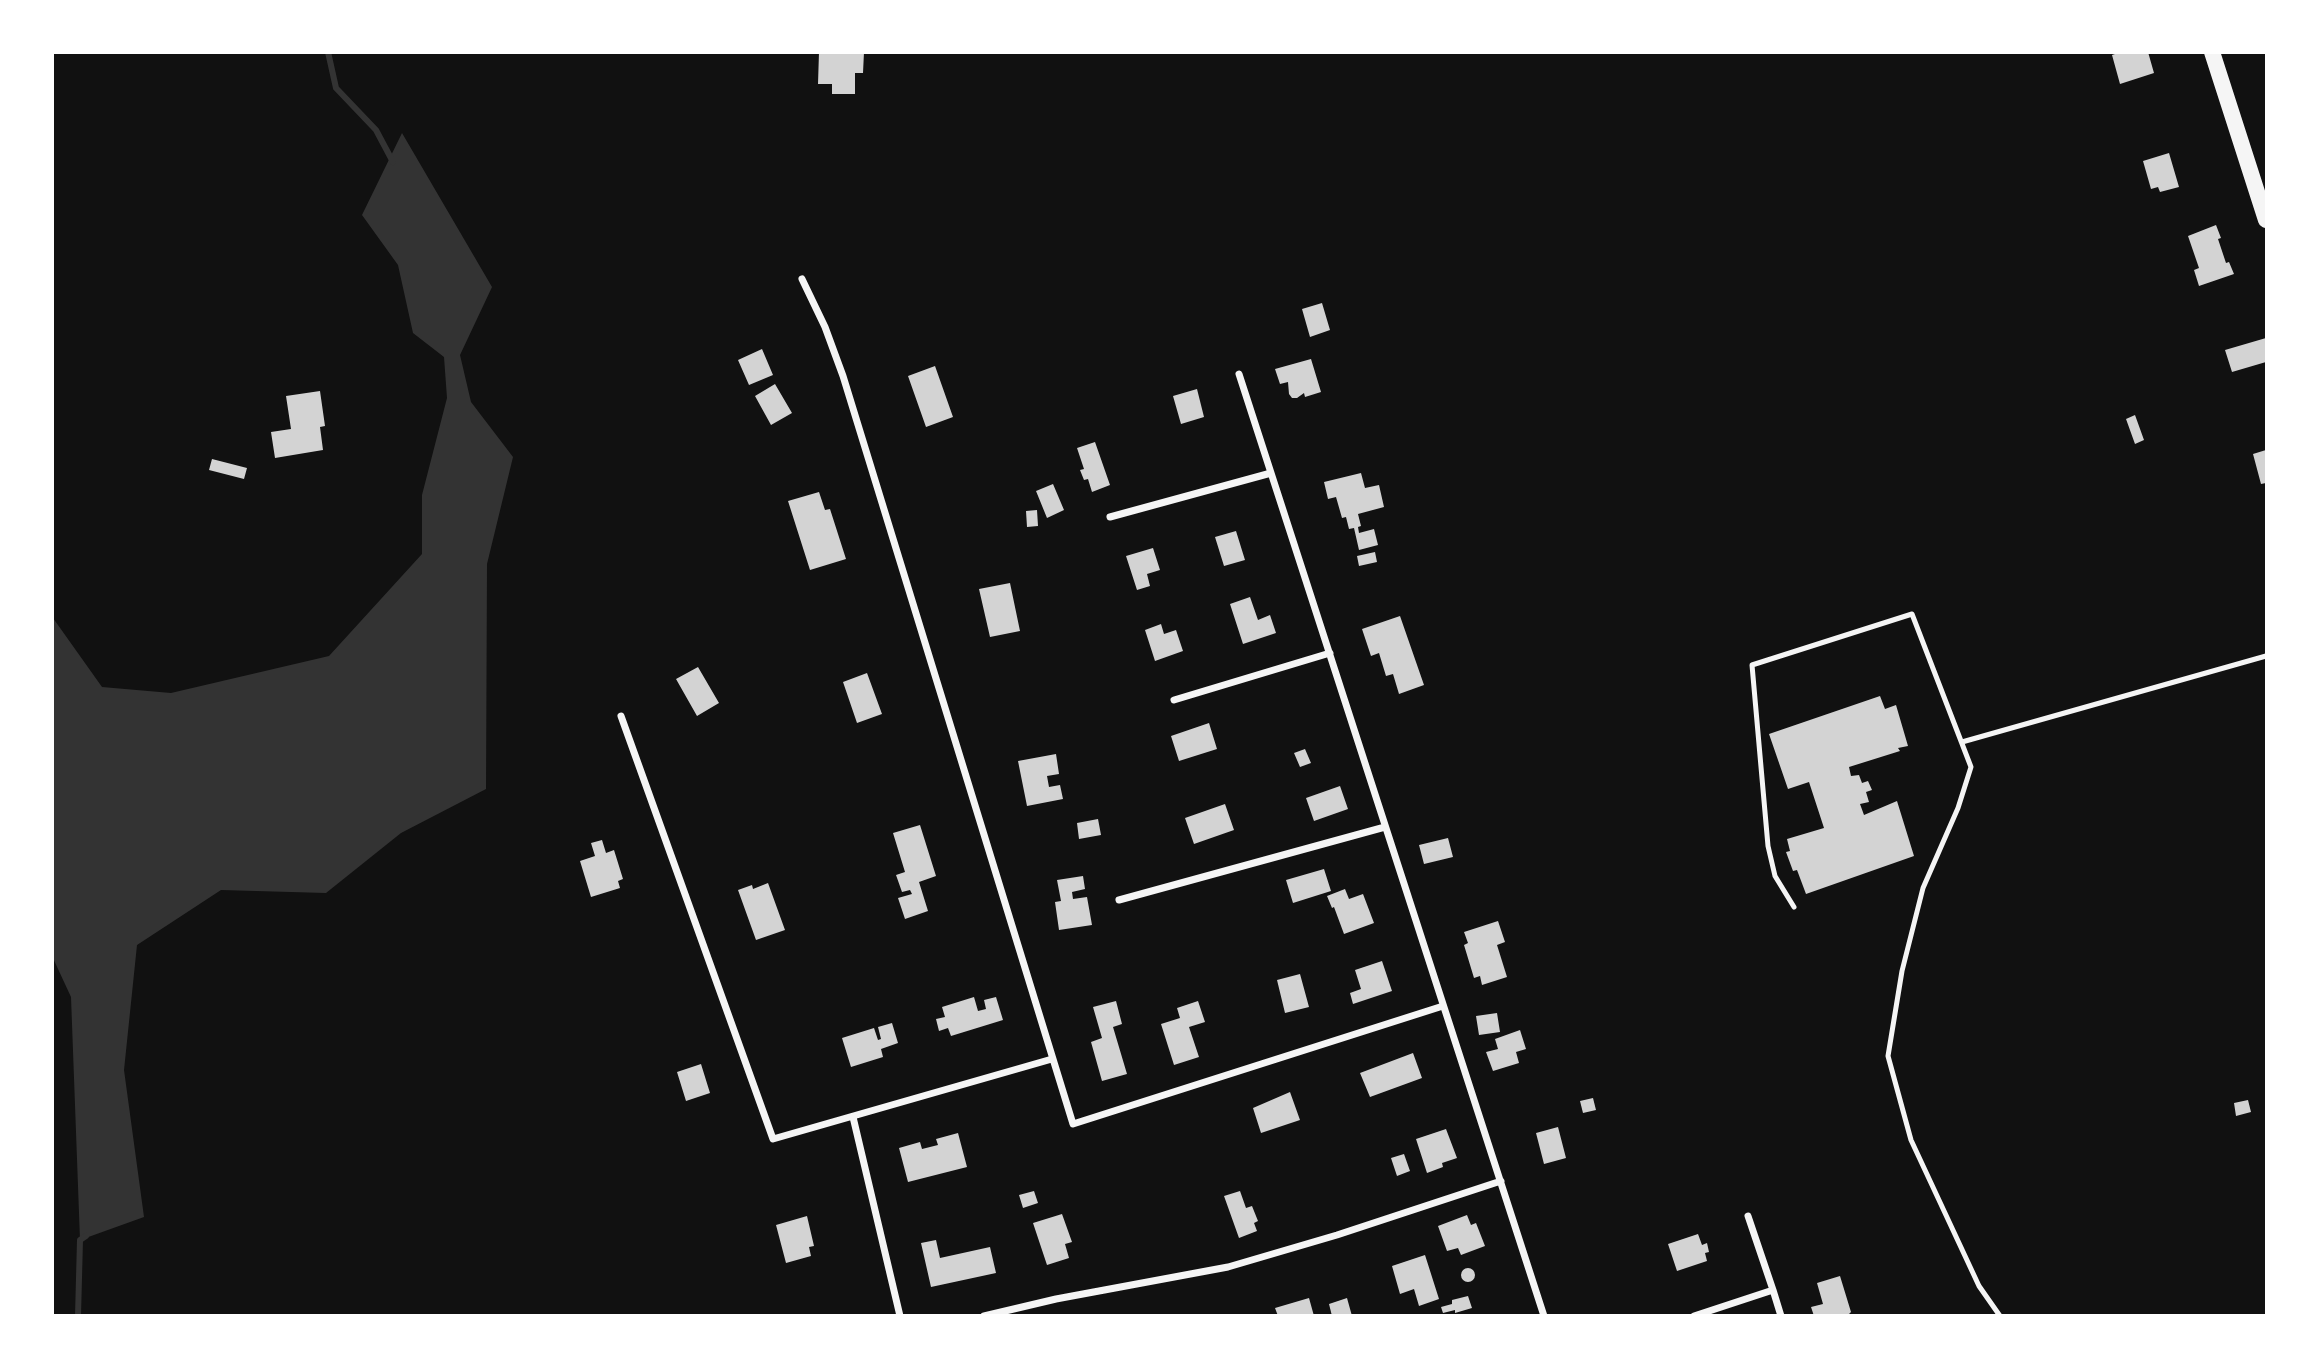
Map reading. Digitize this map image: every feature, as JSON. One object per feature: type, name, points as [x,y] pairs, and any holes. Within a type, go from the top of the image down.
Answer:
[{"type":"main road","points":[[2212,52],[2266,220]]},
{"type":"street","points":[[802,279],[825,327],[843,376],[1073,1124],[1443,1006]]},
{"type":"street","points":[[1239,374],[1544,1315]]},
{"type":"street","points":[[1110,517],[1271,473]]},
{"type":"street","points":[[1174,700],[1329,653]]},
{"type":"street","points":[[621,716],[773,1139],[1052,1059]]},
{"type":"street","points":[[1119,901],[1385,827]]},
{"type":"street","points":[[853,1117],[900,1315]]},
{"type":"street","points":[[984,1315],[1228,1268],[1501,1181]]},
{"type":"street","points":[[1748,1216],[1781,1315]]},
{"type":"street","points":[[1694,1315],[1773,1290]]},
{"type":"lane","points":[[1794,907],[1775,876],[1768,846],[1752,665],[1912,614],[1971,767],[1958,808],[1923,888],[1902,971],[1888,1056],[1911,1140],[1979,1286],[2000,1315]]},
{"type":"lane","points":[[1962,742],[2266,656]]},
{"type":"shaded area","points":[[402,133],[492,287],[460,355],[471,402],[513,457],[487,564],[486,789],[401,833],[326,893],[221,890],[137,945],[124,1070],[144,1217],[80,1240],[71,997],[52,956],[53,618],[102,687],[171,693],[329,656],[422,554],[422,495],[447,398],[444,357],[413,333],[398,265],[362,215]]},
{"type":"building","points":[[819,52],[864,52],[863,73],[855,73],[855,94],[832,94],[832,84],[818,84]]},
{"type":"building","points":[[2121,52],[2148,52],[2154,73],[2120,84],[2112,55]]},
{"type":"building","points":[[2169,153],[2179,187],[2160,192],[2158,187],[2151,189],[2143,161]]},
{"type":"building","points":[[2216,225],[2226,263],[2229,262],[2234,274],[2199,286],[2194,270],[2199,268],[2188,236]]},
{"type":"building","points":[[1322,303],[1330,330],[1310,337],[1302,309]]},
{"type":"building","points":[[2266,338],[2266,362],[2232,372],[2225,350]]},
{"type":"building","points":[[762,349],[773,375],[749,385],[738,360]]},
{"type":"building","points":[[1311,359],[1321,392],[1305,397],[1304,393],[1292,398],[1288,382],[1280,384],[1275,369]]},
{"type":"building","points":[[935,366],[953,417],[926,427],[908,376]]},
{"type":"building","points":[[775,384],[792,413],[771,425],[755,396]]},
{"type":"building","points":[[1197,389],[1204,417],[1181,424],[1173,396]]},
{"type":"building","points":[[320,391],[325,426],[320,427],[323,450],[275,458],[271,432],[291,429],[286,396]]},
{"type":"building","points":[[2135,415],[2144,440],[2135,444],[2126,419]]},
{"type":"building","points":[[1095,442],[1110,485],[1092,492],[1088,479],[1084,480],[1080,470],[1084,469],[1077,448]]},
{"type":"building","points":[[2266,450],[2266,483],[2261,484],[2253,454]]},
{"type":"building","points":[[212,459],[247,468],[244,479],[209,470]]},
{"type":"building","points":[[1361,473],[1365,488],[1379,485],[1384,507],[1358,514],[1361,526],[1358,527],[1359,533],[1374,529],[1378,545],[1359,550],[1354,528],[1349,529],[1346,517],[1342,518],[1336,497],[1328,499],[1324,482]]},
{"type":"building","points":[[1053,484],[1064,510],[1047,518],[1036,491]]},
{"type":"building","points":[[819,492],[825,510],[830,509],[846,559],[810,570],[788,501]]},
{"type":"building","points":[[1037,510],[1038,526],[1027,527],[1026,511]]},
{"type":"building","points":[[1236,531],[1245,560],[1224,566],[1215,537]]},
{"type":"building","points":[[1153,548],[1160,570],[1147,574],[1150,586],[1137,590],[1126,556]]},
{"type":"building","points":[[1375,552],[1377,562],[1359,566],[1357,556]]},
{"type":"building","points":[[1010,583],[1020,631],[990,637],[979,589]]},
{"type":"building","points":[[1250,597],[1258,620],[1270,615],[1276,633],[1243,644],[1230,604]]},
{"type":"building","points":[[1400,616],[1424,685],[1399,694],[1393,674],[1386,676],[1379,653],[1371,656],[1362,629]]},
{"type":"building","points":[[1161,624],[1164,634],[1176,630],[1183,651],[1155,661],[1145,630]]},
{"type":"building","points":[[698,667],[719,703],[697,716],[676,679]]},
{"type":"building","points":[[867,673],[882,714],[857,723],[843,682]]},
{"type":"building","points":[[1880,696],[1885,709],[1896,705],[1908,746],[1849,767],[1851,776],[1859,775],[1862,783],[1868,781],[1872,790],[1866,792],[1869,802],[1860,804],[1864,815],[1897,801],[1914,856],[1806,894],[1797,870],[1793,871],[1786,852],[1790,851],[1787,839],[1824,828],[1809,782],[1788,789],[1769,734]]},
{"type":"building","points":[[1209,723],[1217,749],[1179,761],[1171,736]]},
{"type":"building","points":[[1305,749],[1311,763],[1300,767],[1294,753]]},
{"type":"building","points":[[1056,754],[1059,774],[1047,776],[1049,787],[1060,785],[1063,799],[1027,806],[1018,761]]},
{"type":"building","points":[[1340,786],[1348,809],[1314,821],[1306,798]]},
{"type":"building","points":[[1225,804],[1234,830],[1194,844],[1185,818]]},
{"type":"building","points":[[1098,819],[1101,835],[1079,839],[1077,823]]},
{"type":"building","points":[[920,825],[936,876],[919,882],[928,911],[905,919],[898,898],[912,894],[910,890],[902,892],[896,875],[905,872],[893,833]]},
{"type":"building","points":[[1448,838],[1453,857],[1424,864],[1419,845]]},
{"type":"building","points":[[602,840],[606,853],[614,850],[623,879],[618,881],[620,888],[591,897],[580,861],[595,856],[591,843]]},
{"type":"building","points":[[1324,869],[1331,891],[1293,903],[1286,880]]},
{"type":"building","points":[[1083,876],[1085,889],[1072,892],[1073,899],[1087,897],[1092,925],[1059,930],[1055,902],[1061,901],[1057,880]]},
{"type":"building","points":[[768,883],[785,930],[756,940],[738,890],[752,885],[753,889]]},
{"type":"building","points":[[1345,889],[1349,899],[1363,894],[1374,923],[1344,934],[1327,896]]},
{"type":"building","points":[[1498,921],[1505,942],[1497,945],[1507,977],[1482,985],[1480,976],[1474,978],[1464,945],[1468,943],[1464,932]]},
{"type":"building","points":[[1382,961],[1392,991],[1353,1004],[1350,993],[1361,989],[1355,970]]},
{"type":"building","points":[[1300,974],[1309,1007],[1285,1013],[1277,980]]},
{"type":"building","points":[[974,997],[978,1011],[986,1009],[984,1000],[996,997],[1003,1020],[951,1036],[948,1028],[939,1031],[936,1019],[945,1017],[942,1007]]},
{"type":"building","points":[[1116,1001],[1122,1024],[1113,1027],[1127,1074],[1102,1081],[1091,1042],[1102,1038],[1093,1007]]},
{"type":"building","points":[[1198,1001],[1205,1022],[1189,1027],[1199,1057],[1174,1065],[1161,1024],[1180,1018],[1177,1008]]},
{"type":"building","points":[[1497,1013],[1500,1032],[1479,1035],[1476,1016]]},
{"type":"building","points":[[892,1023],[898,1043],[881,1049],[883,1057],[851,1067],[842,1038],[874,1028],[878,1040],[881,1039],[878,1027]]},
{"type":"building","points":[[1520,1030],[1526,1049],[1516,1052],[1519,1063],[1493,1071],[1486,1052],[1498,1049],[1495,1039]]},
{"type":"building","points":[[1413,1053],[1422,1078],[1370,1097],[1360,1073]]},
{"type":"building","points":[[701,1064],[710,1093],[686,1101],[677,1072]]},
{"type":"building","points":[[1290,1092],[1300,1120],[1261,1133],[1253,1108]]},
{"type":"building","points":[[1593,1098],[1596,1110],[1583,1113],[1580,1101]]},
{"type":"building","points":[[2248,1100],[2251,1112],[2236,1116],[2234,1103]]},
{"type":"building","points":[[1558,1127],[1566,1158],[1544,1164],[1536,1133]]},
{"type":"building","points":[[1446,1129],[1457,1158],[1442,1163],[1443,1167],[1427,1173],[1416,1139]]},
{"type":"building","points":[[958,1133],[967,1167],[908,1182],[899,1148],[920,1142],[922,1149],[938,1145],[936,1139]]},
{"type":"building","points":[[1404,1154],[1410,1171],[1397,1176],[1391,1158]]},
{"type":"building","points":[[1034,1191],[1038,1203],[1023,1208],[1019,1195]]},
{"type":"building","points":[[1240,1191],[1246,1208],[1252,1206],[1258,1221],[1254,1223],[1257,1231],[1239,1238],[1224,1196]]},
{"type":"building","points":[[1062,1214],[1072,1242],[1065,1244],[1069,1258],[1047,1265],[1033,1223]]},
{"type":"building","points":[[1467,1215],[1471,1225],[1476,1223],[1485,1246],[1461,1255],[1458,1248],[1447,1251],[1438,1226]]},
{"type":"building","points":[[807,1216],[814,1246],[809,1247],[811,1256],[786,1263],[776,1225]]},
{"type":"building","points":[[1698,1234],[1702,1245],[1707,1243],[1707,1261],[1677,1271],[1668,1244]]},
{"type":"building","points":[[936,1240],[940,1258],[990,1247],[996,1273],[931,1287],[921,1243]]},
{"type":"building","points":[[1425,1255],[1439,1299],[1419,1306],[1414,1289],[1400,1294],[1392,1266]]},
{"type":"building","points":[[1468,1268],[1473,1270],[1473,1280],[1468,1282],[1463,1280],[1461,1275],[1463,1270]]},
{"type":"building","points":[[1840,1276],[1851,1312],[1847,1316],[1814,1316],[1811,1307],[1823,1304],[1817,1283]]},
{"type":"building","points":[[1468,1296],[1472,1308],[1443,1313],[1441,1307],[1452,1304],[1452,1300]]},
{"type":"building","points":[[1309,1298],[1314,1316],[1278,1316],[1275,1308]]},
{"type":"building","points":[[1347,1298],[1352,1316],[1332,1316],[1329,1304]]},
{"type":"waterway","points":[[328,52],[336,88],[376,130],[393,162]]},
{"type":"waterway","points":[[78,1316],[80,1240],[86,1236]]}]
